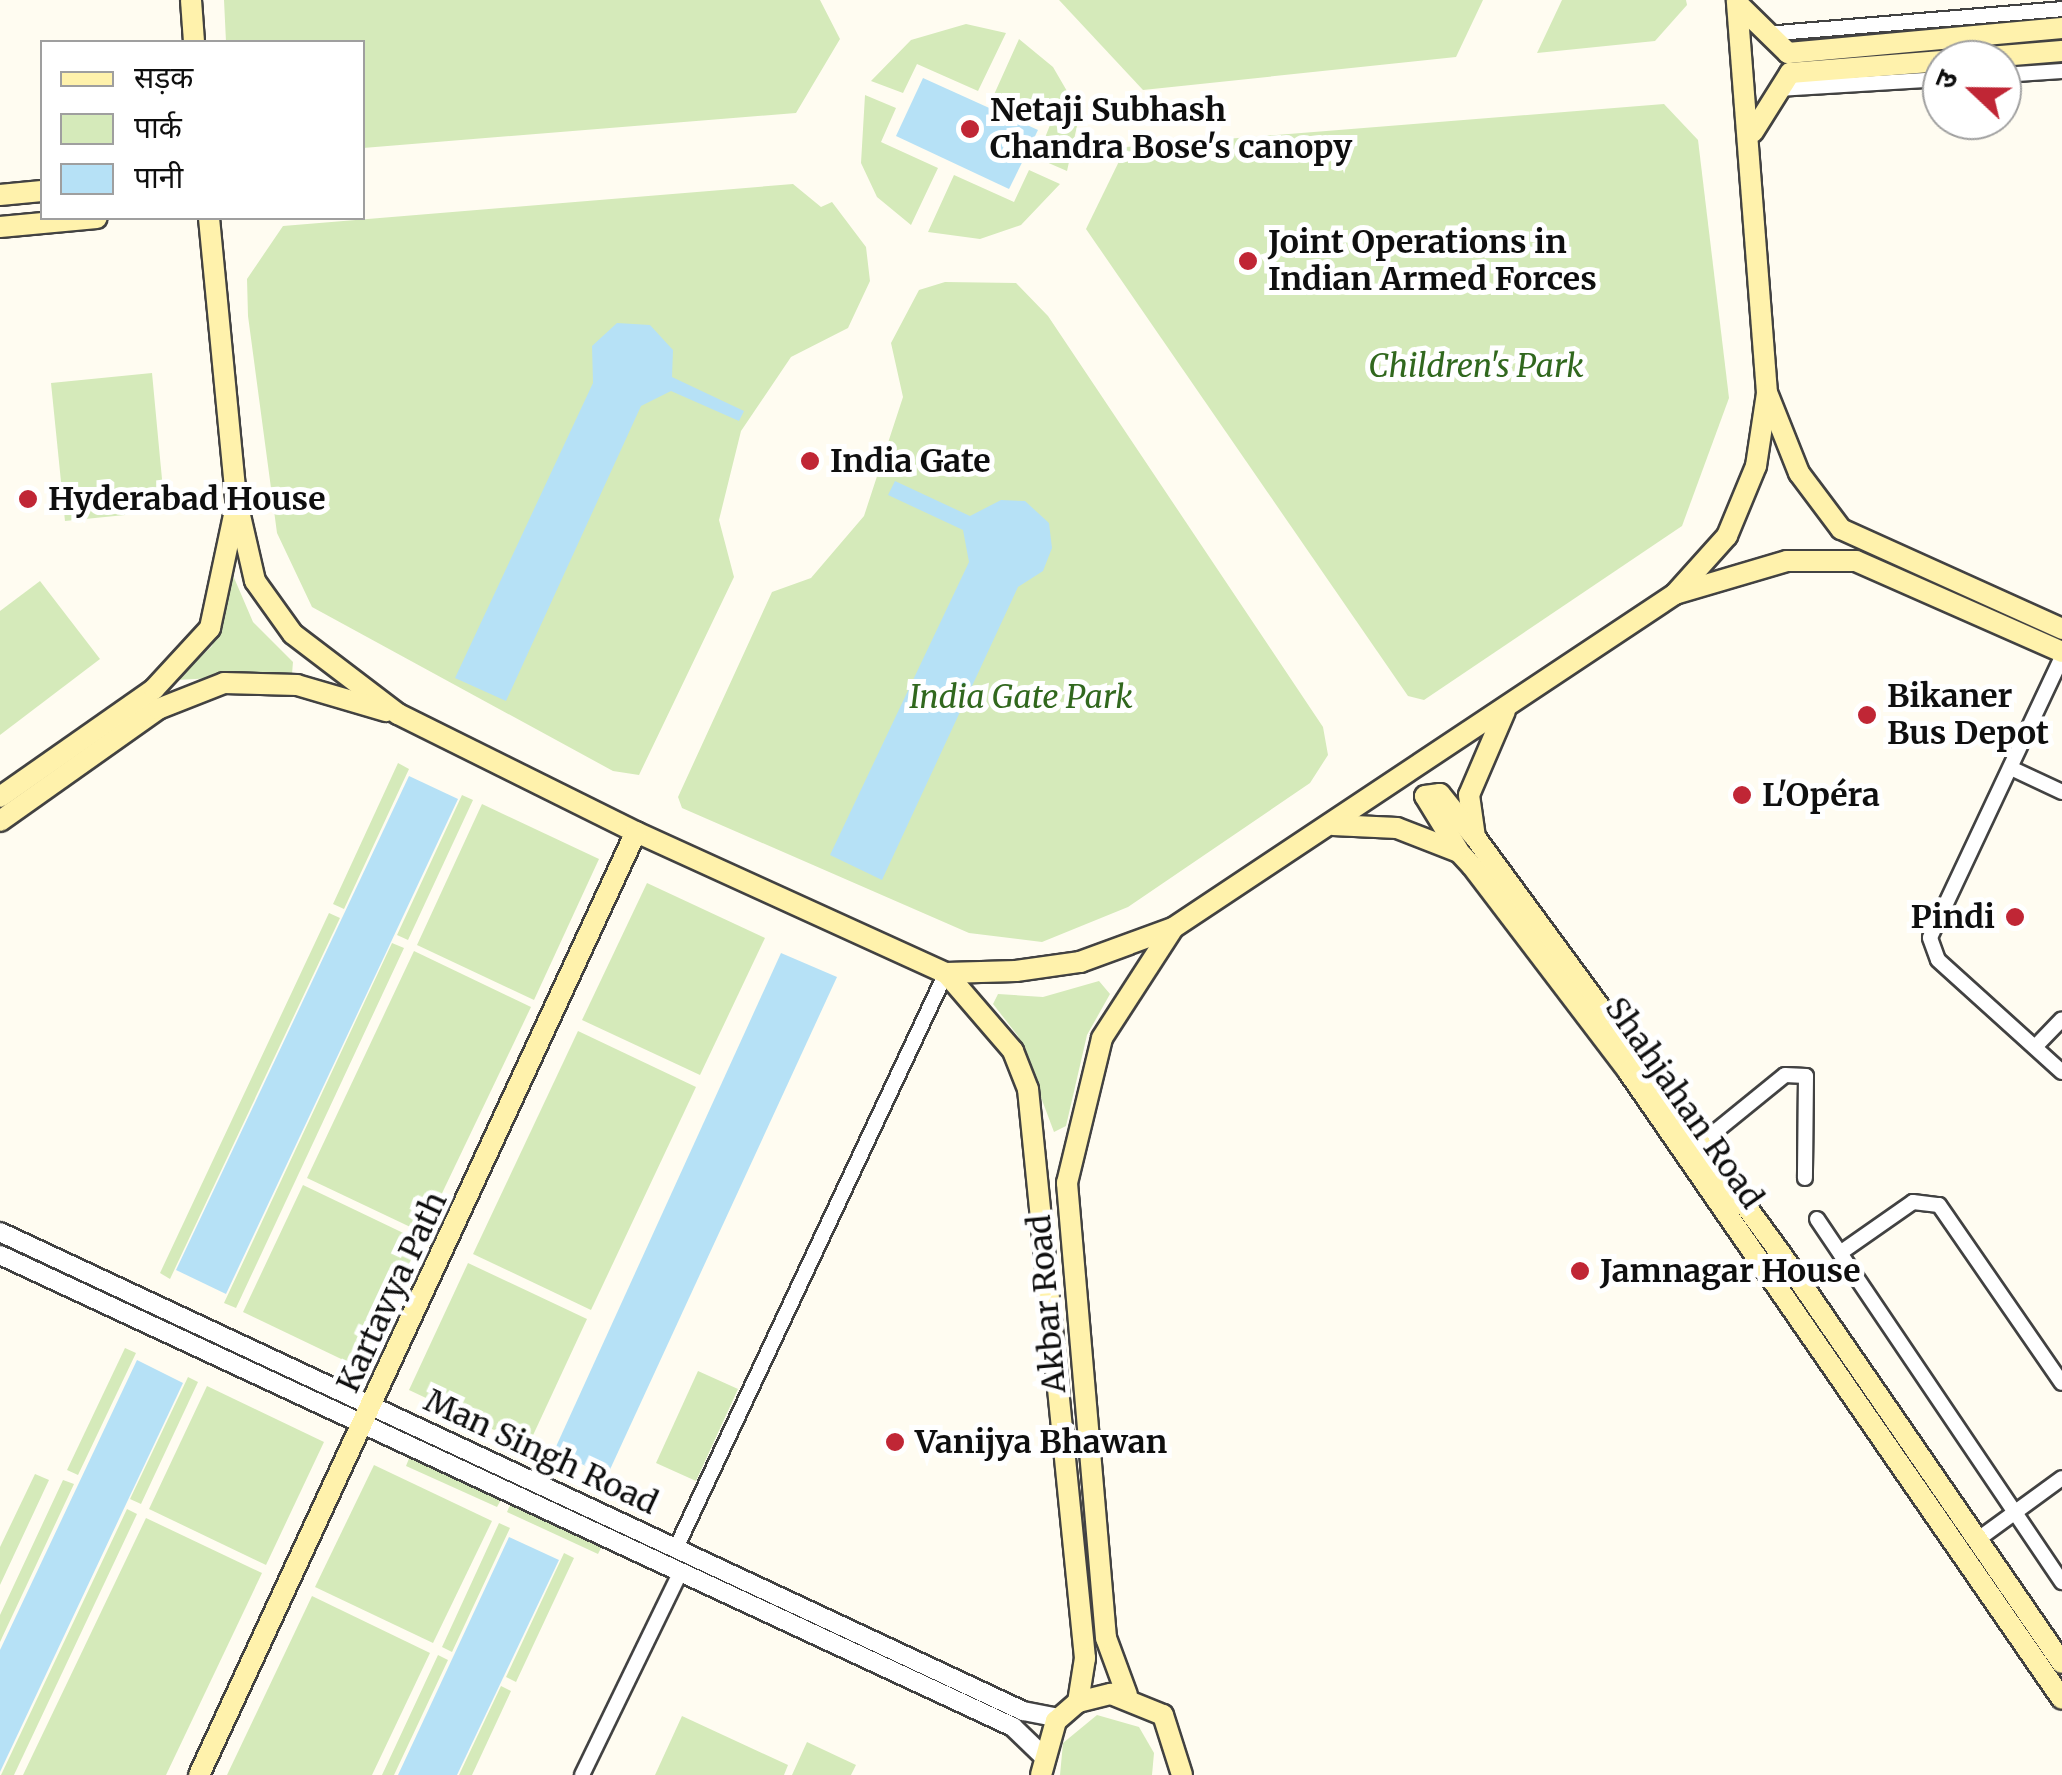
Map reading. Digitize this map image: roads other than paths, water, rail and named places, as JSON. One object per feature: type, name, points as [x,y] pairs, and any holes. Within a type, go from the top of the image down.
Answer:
[{"type":"main road","points":[[190,0],[194,40]]},
{"type":"main road","points":[[1736,0],[1761,35],[1788,53],[2062,28]]},
{"type":"main road","points":[[209,220],[236,498],[254,581],[292,634],[398,714],[636,832],[946,973],[1080,962],[1173,928],[1334,825],[1675,594],[1727,536],[1756,466],[1767,393],[1752,134],[1736,0]]},
{"type":"main road","points":[[2022,55],[2062,52]]},
{"type":"main road","points":[[1752,134],[1774,89],[1790,72],[1922,62]]},
{"type":"main road","points":[[0,195],[40,191]]},
{"type":"main road","points":[[0,227],[75,220]]},
{"type":"main road","points":[[1767,393],[1799,473],[1841,529],[2062,629]]},
{"type":"main road","points":[[0,822],[156,699],[210,628],[236,498]]},
{"type":"main road","points":[[1675,594],[1786,561],[1856,561],[2062,655]]},
{"type":"main road","points":[[0,797],[156,699],[224,683],[261,681],[398,714]]},
{"type":"main road","points":[[1467,844],[1474,777],[1509,706]]},
{"type":"main road","points":[[1412,772],[1467,844]]},
{"type":"main road","points":[[1334,825],[1397,828],[1467,844]]},
{"type":"main road","name":"Kartavya Path","points":[[199,1775],[636,832]]},
{"type":"main road","name":"Shahjahan Road","points":[[1467,844],[1700,1144],[2062,1663]]},
{"type":"main road","name":"Shahjahan Road","points":[[1467,844],[2062,1700]]},
{"type":"main road","name":"Akbar Road","points":[[1127,1695],[1106,1638],[1067,1183],[1102,1038],[1173,928]]},
{"type":"main road","name":"Akbar Road","points":[[946,973],[1014,1051],[1039,1154],[1085,1658],[1078,1702]]},
{"type":"main road","points":[[1039,1154],[1074,1152]]},
{"type":"main road","points":[[1041,1765],[1059,1718],[1078,1702],[1127,1695],[1169,1724],[1183,1774]]},
{"type":"street","points":[[1761,35],[2062,9]]},
{"type":"street","points":[[2022,74],[2062,71]]},
{"type":"street","points":[[1774,89],[1922,79]]},
{"type":"street","points":[[2062,655],[1931,948],[2062,1072]]},
{"type":"street","points":[[2013,769],[2062,792]]},
{"type":"street","points":[[676,1548],[946,973]]},
{"type":"street","points":[[2036,1046],[2062,1019]]},
{"type":"street","points":[[1700,1144],[1785,1076],[1806,1076],[1805,1178]]},
{"type":"street","points":[[1840,1253],[1913,1202],[1939,1206],[2062,1382]]},
{"type":"street","points":[[1817,1219],[2062,1582]]},
{"type":"street","name":"Man Singh Road","points":[[0,1232],[680,1573],[1013,1727],[1041,1765]]},
{"type":"street","name":"Man Singh Road","points":[[0,1255],[676,1548],[1023,1711],[1059,1718]]},
{"type":"street","points":[[1977,1540],[2062,1478]]},
{"type":"street","points":[[582,1775],[680,1573]]},
{"type":"water","points":[[923,78],[1038,130],[1009,189],[896,136]]},
{"type":"water","points":[[617,323],[650,325],[673,350],[672,377],[744,411],[739,421],[671,391],[641,406],[506,701],[455,678],[593,383],[592,346]]},
{"type":"water","points":[[895,481],[970,516],[1001,500],[1025,501],[1049,523],[1052,548],[1043,571],[1018,587],[882,880],[830,855],[969,562],[963,530],[888,495]]},
{"type":"water","points":[[409,776],[458,799],[226,1294],[176,1270]]},
{"type":"water","points":[[781,953],[837,977],[607,1476],[554,1451]]},
{"type":"water","points":[[137,1360],[183,1383],[0,1772],[0,1650]]},
{"type":"water","points":[[509,1537],[559,1560],[457,1775],[398,1775]]},
{"type":"place","name":"Netaji Subhash Chandra Bose's canopy","points":[[970,129]]},
{"type":"place","name":"Joint Operations in Indian Armed Forces","points":[[1248,261]]},
{"type":"place","name":"India Gate","points":[[810,461]]},
{"type":"place","name":"Hyderabad House","points":[[28,499]]},
{"type":"place","name":"Bikaner Bus Depot","points":[[1867,715]]},
{"type":"place","name":"L'Opéra","points":[[1742,795]]},
{"type":"place","name":"Pindi","points":[[2015,917]]},
{"type":"place","name":"Jamnagar House","points":[[1580,1271]]},
{"type":"place","name":"Vanijya Bhawan","points":[[895,1442]]},
{"type":"park label","name":"Children's Park","points":[[1476,366]]},
{"type":"park label","name":"India Gate Park","points":[[1021,697]]}]
